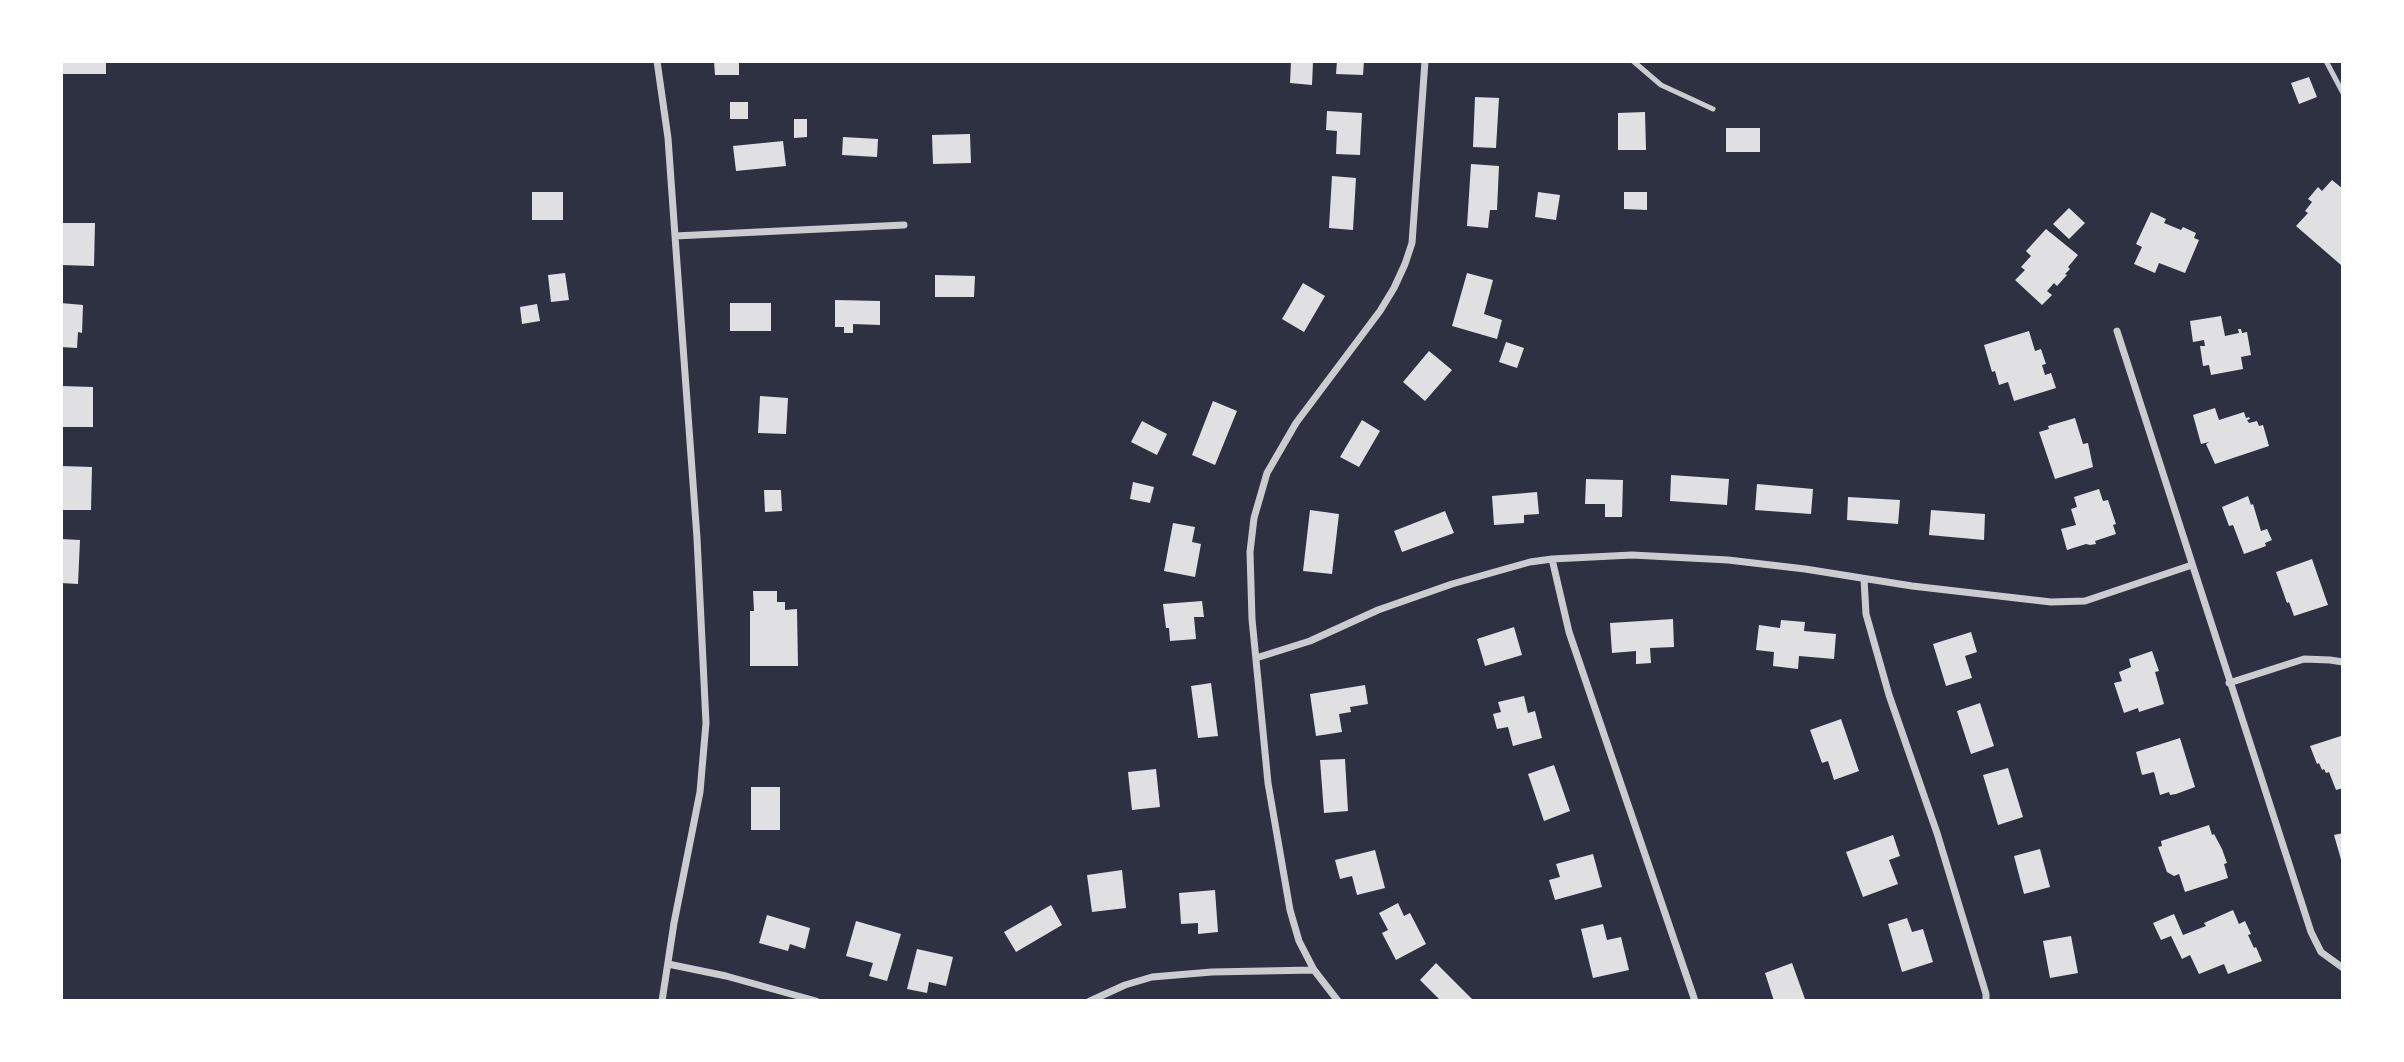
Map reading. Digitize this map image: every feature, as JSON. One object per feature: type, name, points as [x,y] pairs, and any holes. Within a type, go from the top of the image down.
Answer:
[{"type":"street","points":[[657,61],[668,138],[697,538],[706,723],[700,792],[662,1001]]},
{"type":"street","points":[[1338,1001],[1314,970],[1298,941],[1290,910],[1268,783],[1252,619],[1250,552],[1254,518],[1267,473],[1296,423],[1380,311],[1405,264],[1412,243],[1425,61]]},
{"type":"street","points":[[675,236],[904,225]]},
{"type":"street","points":[[2117,331],[2311,932],[2321,952],[2343,968]]},
{"type":"street","points":[[1256,658],[1310,642],[1378,610],[1452,584],[1530,562],[1552,559],[1632,555],[1728,560],[1912,586],[2051,601],[2085,601],[2192,565]]},
{"type":"street","points":[[1552,559],[1573,645],[1695,1001]]},
{"type":"street","points":[[1864,579],[1866,614],[1889,695],[1937,833],[1986,993],[1986,1001]]},
{"type":"street","points":[[2229,683],[2304,659],[2343,662]]},
{"type":"street","points":[[668,964],[726,976],[816,1001]]},
{"type":"street","points":[[1090,1001],[1125,985],[1152,977],[1212,972],[1314,970]]},
{"type":"lane","points":[[1633,61],[1661,85],[1713,109]]},
{"type":"lane","points":[[2326,61],[2343,93]]},
{"type":"building","points":[[61,61],[106,61],[106,74],[61,74]]},
{"type":"building","points":[[714,61],[739,61],[739,75],[715,75]]},
{"type":"building","points":[[1291,61],[1313,62],[1312,85],[1290,83]]},
{"type":"building","points":[[1337,61],[1364,61],[1363,75],[1336,74]]},
{"type":"building","points":[[2309,77],[2317,97],[2299,104],[2291,83]]},
{"type":"building","points":[[1475,97],[1499,98],[1496,148],[1473,147]]},
{"type":"building","points":[[730,102],[748,102],[748,119],[730,119]]},
{"type":"building","points":[[1327,111],[1362,113],[1360,155],[1336,154],[1337,131],[1326,130]]},
{"type":"building","points":[[1645,112],[1646,150],[1618,150],[1618,113]]},
{"type":"building","points":[[794,119],[807,119],[807,137],[794,138]]},
{"type":"building","points":[[1726,128],[1760,128],[1760,152],[1726,152]]},
{"type":"building","points":[[970,134],[971,163],[933,164],[932,135]]},
{"type":"building","points":[[843,137],[878,139],[877,157],[842,155]]},
{"type":"building","points":[[783,141],[786,166],[736,171],[733,146]]},
{"type":"building","points":[[1471,164],[1499,166],[1497,210],[1490,210],[1488,228],[1467,226]]},
{"type":"building","points":[[1332,176],[1356,178],[1353,230],[1329,228]]},
{"type":"building","points":[[2332,180],[2343,189],[2341,265],[2296,226],[2308,213],[2305,211],[2312,202],[2308,199],[2318,187],[2322,191]]},
{"type":"building","points":[[532,192],[563,192],[563,220],[532,220]]},
{"type":"building","points":[[1538,192],[1560,195],[1556,220],[1535,217]]},
{"type":"building","points":[[1624,192],[1647,192],[1647,210],[1624,209]]},
{"type":"building","points":[[2069,208],[2085,223],[2069,239],[2053,224]]},
{"type":"building","points":[[2151,212],[2166,219],[2164,223],[2196,233],[2194,238],[2199,240],[2185,273],[2159,263],[2155,273],[2134,264],[2142,247],[2136,244]]},
{"type":"building","points":[[61,223],[95,223],[94,266],[61,265]]},
{"type":"building","points":[[2046,229],[2078,255],[2068,267],[2070,269],[2065,274],[2067,275],[2057,286],[2054,283],[2047,291],[2052,295],[2042,305],[2015,280],[2025,270],[2021,267],[2031,256],[2026,251]]},
{"type":"building","points":[[565,273],[569,300],[551,302],[548,275]]},
{"type":"building","points":[[1467,273],[1493,280],[1484,314],[1502,320],[1497,339],[1452,326]]},
{"type":"building","points":[[935,275],[975,276],[974,297],[935,297]]},
{"type":"building","points":[[1303,283],[1325,296],[1304,332],[1282,319]]},
{"type":"building","points":[[835,300],[880,301],[880,325],[853,324],[853,333],[844,333],[844,327],[835,327]]},
{"type":"building","points":[[61,303],[83,305],[82,333],[78,332],[77,348],[61,347]]},
{"type":"building","points":[[730,303],[771,303],[771,331],[730,331]]},
{"type":"building","points":[[537,304],[540,321],[522,324],[520,307]]},
{"type":"building","points":[[2221,316],[2225,336],[2239,333],[2238,329],[2241,329],[2242,333],[2247,332],[2251,355],[2241,357],[2243,369],[2211,375],[2209,365],[2203,366],[2200,346],[2205,346],[2204,340],[2193,342],[2190,321]]},
{"type":"building","points":[[2029,331],[2035,351],[2041,349],[2046,364],[2042,365],[2045,375],[2051,373],[2056,388],[2014,401],[2008,382],[1999,385],[1995,371],[1992,372],[1984,345]]},
{"type":"building","points":[[1506,342],[1524,348],[1517,368],[1499,362]]},
{"type":"building","points":[[1429,351],[1452,370],[1425,401],[1403,382]]},
{"type":"building","points":[[61,386],[93,387],[93,427],[61,427]]},
{"type":"building","points":[[760,396],[788,398],[786,434],[758,433]]},
{"type":"building","points":[[1213,401],[1237,411],[1215,465],[1192,455]]},
{"type":"building","points":[[2215,408],[2219,420],[2244,412],[2246,418],[2250,419],[2247,420],[2249,423],[2257,421],[2259,426],[2263,425],[2269,446],[2215,464],[2206,444],[2209,442],[2201,444],[2193,415]]},
{"type":"building","points":[[2075,418],[2083,444],[2088,443],[2093,467],[2055,479],[2039,432],[2049,429],[2048,426]]},
{"type":"building","points":[[1362,420],[1380,431],[1359,467],[1340,457]]},
{"type":"building","points":[[1142,421],[1167,434],[1157,455],[1131,442]]},
{"type":"building","points":[[61,466],[92,467],[91,510],[61,510]]},
{"type":"building","points":[[1671,475],[1729,479],[1727,505],[1670,501]]},
{"type":"building","points":[[1586,479],[1623,480],[1622,517],[1605,517],[1605,504],[1585,504]]},
{"type":"building","points":[[1133,482],[1154,487],[1150,503],[1130,499]]},
{"type":"building","points":[[1757,484],[1813,489],[1811,514],[1755,510]]},
{"type":"building","points":[[2099,489],[2103,501],[2108,500],[2116,524],[2113,525],[2116,534],[2095,541],[2096,544],[2067,550],[2061,529],[2076,525],[2071,509],[2077,507],[2074,497]]},
{"type":"building","points":[[764,490],[781,490],[782,511],[765,512]]},
{"type":"building","points":[[1537,492],[1539,514],[1524,515],[1524,523],[1494,525],[1492,496]]},
{"type":"building","points":[[2248,496],[2261,531],[2267,529],[2272,540],[2265,543],[2266,546],[2244,554],[2233,525],[2229,526],[2222,507]]},
{"type":"building","points":[[1848,497],[1900,500],[1898,524],[1847,520]]},
{"type":"building","points":[[1310,510],[1339,514],[1332,574],[1303,571]]},
{"type":"building","points":[[1931,510],[1985,514],[1984,540],[1929,535]]},
{"type":"building","points":[[1445,511],[1454,533],[1402,552],[1394,531]]},
{"type":"building","points":[[1173,523],[1195,527],[1192,542],[1201,544],[1195,577],[1164,571]]},
{"type":"building","points":[[61,539],[80,540],[78,584],[61,583]]},
{"type":"building","points":[[2312,559],[2328,605],[2294,616],[2276,572]]},
{"type":"building","points":[[753,591],[777,591],[777,602],[785,602],[785,610],[797,609],[798,666],[750,666],[750,611],[754,611]]},
{"type":"building","points":[[1202,601],[1204,617],[1194,617],[1196,639],[1170,641],[1163,604]]},
{"type":"building","points":[[1673,619],[1674,647],[1650,648],[1651,663],[1636,664],[1636,651],[1612,653],[1610,623]]},
{"type":"building","points":[[1781,620],[1805,622],[1804,631],[1836,634],[1834,659],[1799,656],[1798,669],[1773,666],[1774,652],[1756,650],[1759,625],[1780,628]]},
{"type":"building","points":[[1514,627],[1522,655],[1485,666],[1477,639]]},
{"type":"building","points":[[1971,632],[1977,652],[1965,656],[1972,678],[1946,686],[1933,644]]},
{"type":"building","points":[[2152,651],[2159,671],[2155,672],[2164,704],[2139,712],[2138,708],[2124,713],[2114,683],[2122,681],[2119,672],[2131,667],[2129,659]]},
{"type":"building","points":[[1211,683],[1218,736],[1198,738],[1191,686]]},
{"type":"building","points":[[1365,685],[1368,704],[1350,707],[1351,712],[1339,714],[1342,732],[1316,736],[1310,694]]},
{"type":"building","points":[[1524,696],[1528,713],[1535,711],[1542,738],[1513,746],[1508,727],[1497,729],[1493,714],[1501,712],[1498,702]]},
{"type":"building","points":[[1980,703],[1994,746],[1971,754],[1957,711]]},
{"type":"building","points":[[1841,719],[1859,771],[1834,780],[1828,761],[1822,763],[1810,730]]},
{"type":"building","points":[[2341,736],[2343,788],[2336,790],[2329,772],[2326,773],[2319,763],[2317,764],[2310,746]]},
{"type":"building","points":[[2180,738],[2195,787],[2176,794],[2170,795],[2169,792],[2160,795],[2154,772],[2142,775],[2136,752]]},
{"type":"building","points":[[1345,759],[1348,811],[1324,813],[1320,760]]},
{"type":"building","points":[[1554,765],[1570,811],[1544,821],[1528,774]]},
{"type":"building","points":[[2008,768],[2023,817],[1998,825],[1983,775]]},
{"type":"building","points":[[1156,769],[1160,807],[1132,810],[1128,772]]},
{"type":"building","points":[[751,787],[780,787],[780,830],[751,830]]},
{"type":"building","points":[[2209,825],[2212,835],[2214,834],[2222,849],[2228,878],[2185,892],[2179,874],[2174,876],[2167,872],[2158,847],[2162,846],[2161,841]]},
{"type":"building","points":[[2343,833],[2343,863],[2342,863],[2334,835]]},
{"type":"building","points":[[1893,835],[1900,856],[1889,860],[1898,884],[1863,897],[1846,852]]},
{"type":"building","points":[[2040,849],[2050,887],[2024,894],[2014,856]]},
{"type":"building","points":[[1375,850],[1385,888],[1357,895],[1352,876],[1340,879],[1335,860]]},
{"type":"building","points":[[1593,854],[1602,887],[1555,900],[1549,880],[1560,877],[1556,864]]},
{"type":"building","points":[[1122,870],[1126,908],[1092,912],[1087,875]]},
{"type":"building","points":[[1215,890],[1218,932],[1198,934],[1198,923],[1181,924],[1179,893]]},
{"type":"building","points":[[1398,903],[1404,916],[1410,913],[1426,944],[1396,960],[1382,933],[1388,930],[1379,913]]},
{"type":"building","points":[[1051,905],[1062,925],[1016,952],[1004,932]]},
{"type":"building","points":[[2233,910],[2239,924],[2245,921],[2251,934],[2248,935],[2262,961],[2228,974],[2224,964],[2199,974],[2190,955],[2182,959],[2171,936],[2161,940],[2153,923],[2174,914],[2183,935],[2206,926],[2204,923]]},
{"type":"building","points":[[767,915],[810,928],[805,949],[790,944],[788,951],[759,943]]},
{"type":"building","points":[[1907,918],[1912,932],[1923,929],[1933,962],[1902,972],[1888,924]]},
{"type":"building","points":[[856,921],[901,934],[887,981],[869,976],[873,963],[846,956]]},
{"type":"building","points":[[1603,924],[1607,940],[1621,937],[1629,970],[1593,978],[1581,929]]},
{"type":"building","points":[[2071,936],[2078,973],[2050,978],[2043,941]]},
{"type":"building","points":[[917,949],[953,957],[946,986],[929,982],[927,993],[907,989]]},
{"type":"building","points":[[1436,963],[1474,1001],[1441,1001],[1420,980]]},
{"type":"building","points":[[1792,963],[1805,999],[1774,1001],[1765,973]]}]
